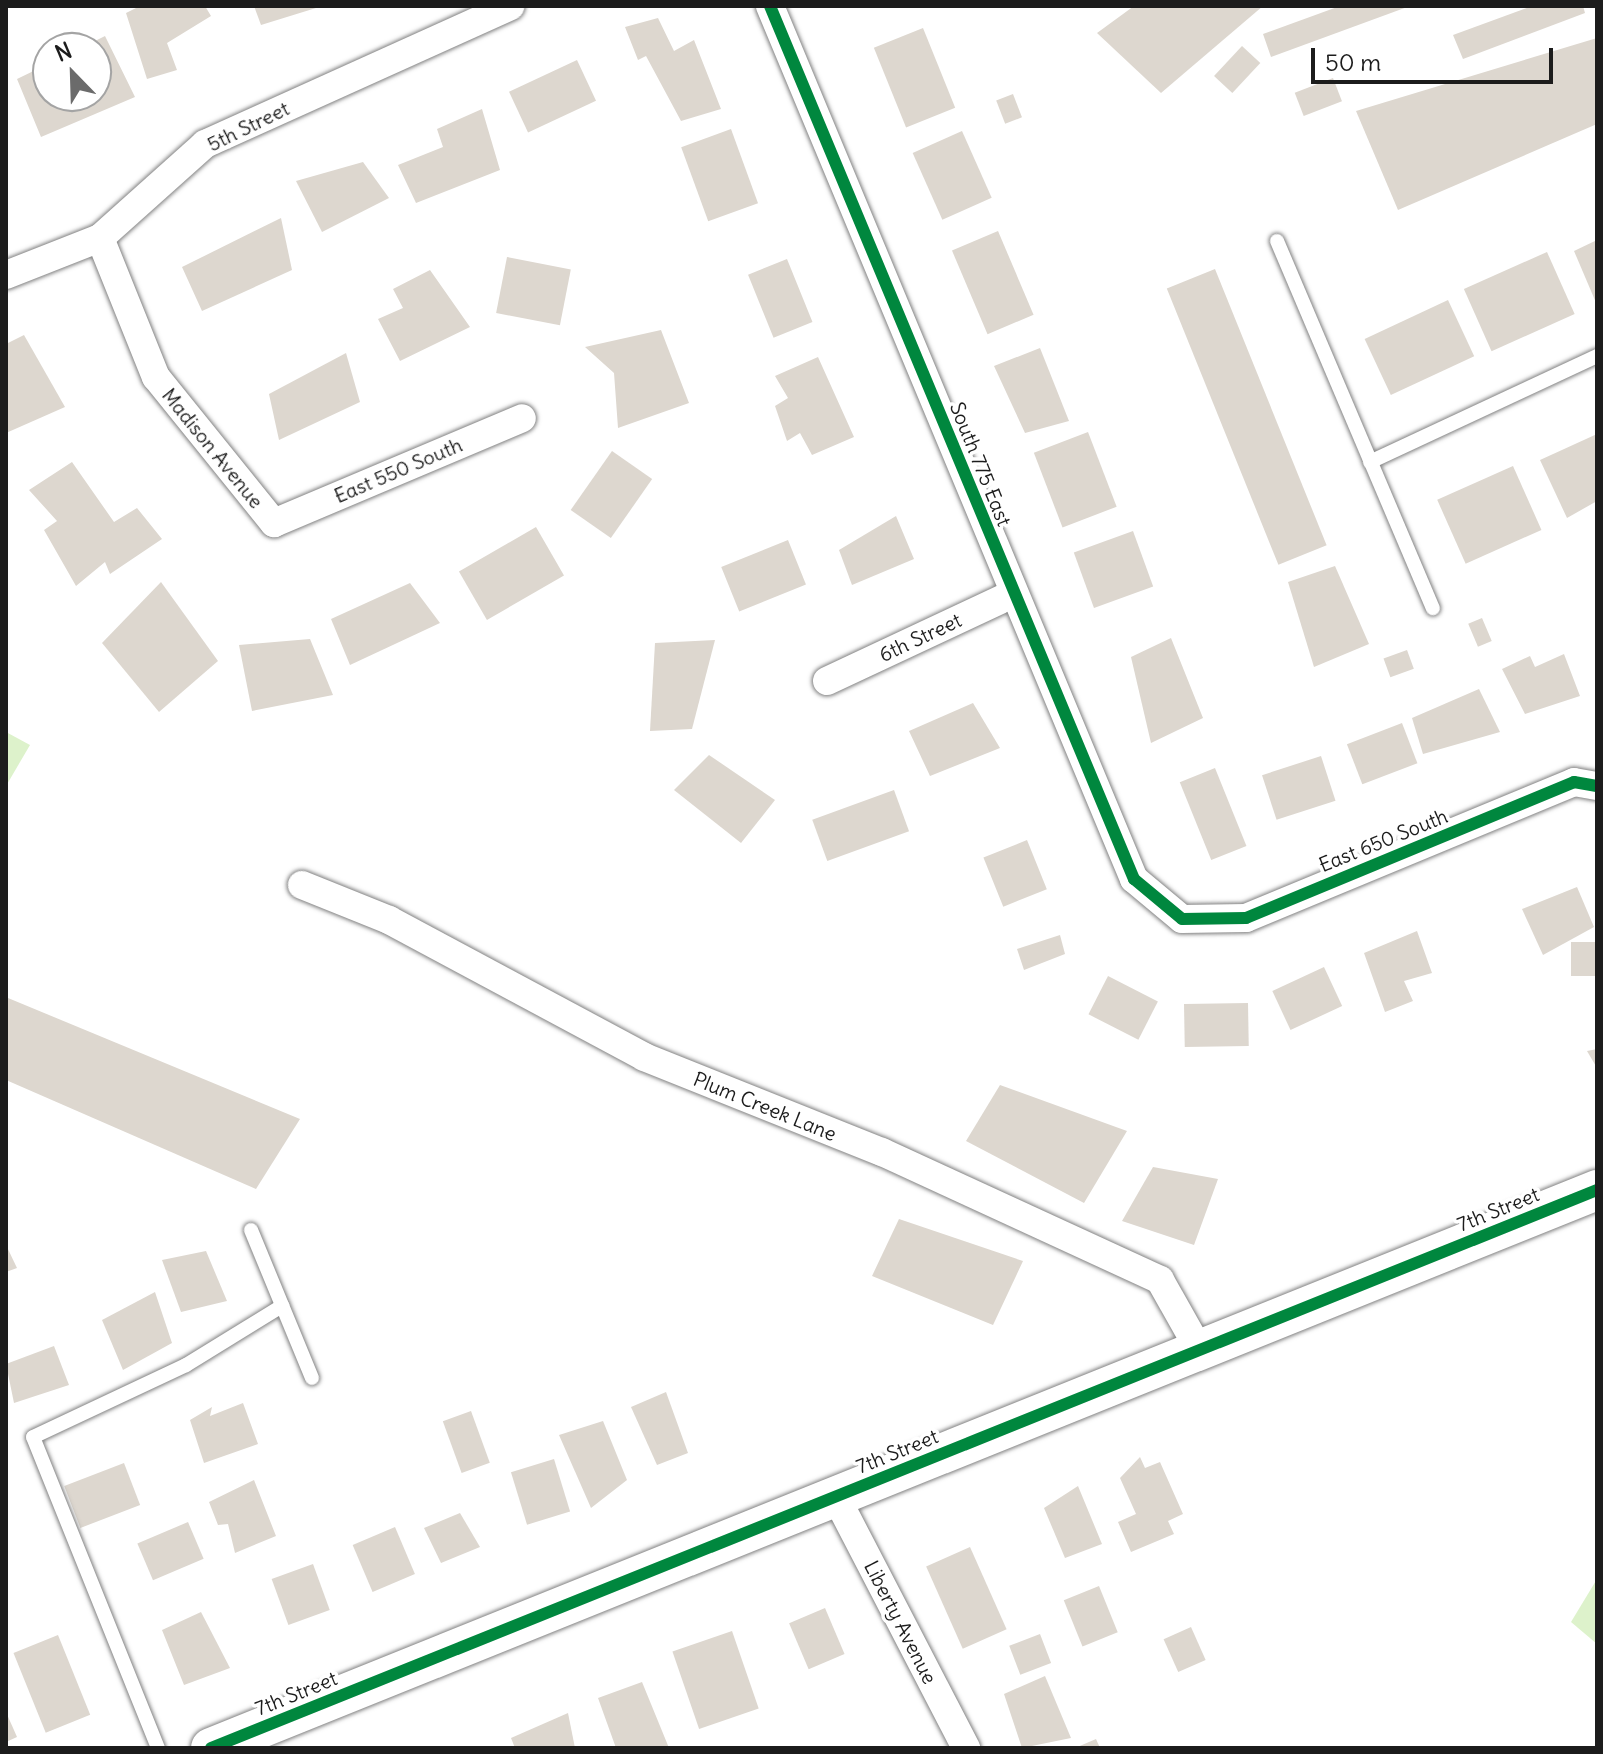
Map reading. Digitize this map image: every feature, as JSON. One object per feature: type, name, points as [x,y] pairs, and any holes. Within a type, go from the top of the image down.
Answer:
[{"type":"street","name":"5th Street","points":[[6,275],[100,238],[205,144],[510,6]]},
{"type":"street","name":"South 775 East","points":[[770,6],[1134,879],[1182,919]]},
{"type":"street","name":"Madison Avenue","points":[[100,238],[156,377],[274,523]]},
{"type":"street","name":"East 550 South","points":[[274,523],[522,418]]},
{"type":"street","name":"6th Street","points":[[827,681],[1013,594]]},
{"type":"street","name":"East 650 South","points":[[1182,919],[1246,918],[1574,782],[1597,786]]},
{"type":"street","name":"Plum Creek Lane","points":[[302,885],[389,920],[644,1057],[882,1152],[1160,1280],[1200,1351]]},
{"type":"street","name":"7th Street","points":[[211,1748],[1597,1190]]},
{"type":"street","name":"Liberty Avenue","points":[[836,1497],[966,1748]]},
{"type":"lane","points":[[1277,241],[1433,608]]},
{"type":"lane","points":[[1370,462],[1597,356]]},
{"type":"lane","points":[[251,1230],[312,1378]]},
{"type":"lane","points":[[158,1748],[33,1437],[186,1365],[282,1306]]},
{"type":"green space","points":[[6,732],[30,745],[6,786]]},
{"type":"green space","points":[[1597,1579],[1597,1644],[1571,1622]]},
{"type":"building","points":[[140,6],[205,6],[211,16],[167,43],[177,70],[147,79],[126,13]]},
{"type":"building","points":[[254,6],[314,6],[316,8],[261,25]]},
{"type":"building","points":[[1134,6],[1263,6],[1161,93],[1097,33]]},
{"type":"building","points":[[1340,6],[1410,6],[1271,57],[1263,34]]},
{"type":"building","points":[[1532,6],[1583,6],[1585,13],[1463,59],[1453,35]]},
{"type":"building","points":[[658,18],[674,51],[694,40],[721,109],[681,121],[646,56],[638,60],[625,27]]},
{"type":"building","points":[[923,28],[955,108],[906,128],[874,48]]},
{"type":"building","points":[[1597,38],[1597,124],[1398,210],[1356,111]]},
{"type":"building","points":[[1242,46],[1260,63],[1232,93],[1214,76]]},
{"type":"building","points":[[112,50],[135,97],[112,107]]},
{"type":"building","points":[[577,60],[596,101],[528,132],[509,92]]},
{"type":"building","points":[[32,72],[32,112],[100,112],[41,137],[17,79]]},
{"type":"building","points":[[1333,78],[1342,101],[1304,116],[1295,93]]},
{"type":"building","points":[[1013,94],[1022,117],[1005,124],[996,100]]},
{"type":"building","points":[[482,109],[500,170],[416,203],[398,165],[443,147],[437,129]]},
{"type":"building","points":[[731,129],[758,203],[708,221],[681,147]]},
{"type":"building","points":[[962,131],[992,198],[942,220],[913,153]]},
{"type":"building","points":[[363,162],[389,198],[322,232],[296,181]]},
{"type":"building","points":[[281,218],[292,270],[202,311],[182,267]]},
{"type":"building","points":[[998,231],[1034,315],[988,334],[952,251]]},
{"type":"building","points":[[1597,240],[1597,305],[1574,251]]},
{"type":"building","points":[[1547,252],[1575,314],[1492,351],[1464,289]]},
{"type":"building","points":[[507,257],[571,269],[560,325],[496,313]]},
{"type":"building","points":[[787,259],[812,322],[774,338],[748,275]]},
{"type":"building","points":[[1215,269],[1327,545],[1278,565],[1167,288]]},
{"type":"building","points":[[430,270],[470,327],[400,361],[378,319],[403,308],[393,289]]},
{"type":"building","points":[[1448,300],[1474,356],[1391,395],[1365,339]]},
{"type":"building","points":[[661,330],[689,403],[618,428],[614,373],[585,347]]},
{"type":"building","points":[[24,335],[65,407],[6,433],[6,344]]},
{"type":"building","points":[[1040,348],[1069,421],[1025,433],[994,366]]},
{"type":"building","points":[[346,353],[360,402],[279,440],[269,394]]},
{"type":"building","points":[[818,357],[854,437],[812,455],[800,433],[787,441],[775,406],[788,398],[775,376]]},
{"type":"building","points":[[1088,432],[1117,507],[1063,527],[1034,453]]},
{"type":"building","points":[[1597,434],[1597,501],[1567,518],[1540,460]]},
{"type":"building","points":[[612,451],[652,479],[611,538],[571,510]]},
{"type":"building","points":[[72,462],[114,522],[137,508],[162,539],[110,574],[105,562],[76,586],[44,530],[57,521],[29,490]]},
{"type":"building","points":[[1513,466],[1541,530],[1466,564],[1437,500]]},
{"type":"building","points":[[896,516],[914,559],[852,585],[839,550]]},
{"type":"building","points":[[536,527],[564,575],[487,620],[459,572]]},
{"type":"building","points":[[1133,531],[1153,586],[1094,608],[1074,553]]},
{"type":"building","points":[[788,540],[806,585],[739,611],[721,567]]},
{"type":"building","points":[[1335,566],[1369,644],[1314,667],[1288,582]]},
{"type":"building","points":[[161,582],[218,661],[159,712],[102,643]]},
{"type":"building","points":[[410,583],[440,623],[350,665],[331,619]]},
{"type":"building","points":[[1482,618],[1492,641],[1478,647],[1468,624]]},
{"type":"building","points":[[1171,638],[1203,718],[1151,743],[1131,657]]},
{"type":"building","points":[[310,639],[333,695],[252,711],[239,645]]},
{"type":"building","points":[[715,640],[692,729],[650,731],[655,643]]},
{"type":"building","points":[[1407,650],[1414,669],[1390,677],[1384,659]]},
{"type":"building","points":[[1564,654],[1580,696],[1525,714],[1502,669],[1530,656],[1535,667]]},
{"type":"building","points":[[1479,689],[1500,732],[1423,754],[1412,718]]},
{"type":"building","points":[[973,703],[1000,748],[930,776],[909,731]]},
{"type":"building","points":[[1402,723],[1417,763],[1362,784],[1347,744]]},
{"type":"building","points":[[709,755],[775,800],[741,843],[674,790]]},
{"type":"building","points":[[1321,756],[1336,801],[1277,820],[1262,775]]},
{"type":"building","points":[[1215,768],[1246,846],[1211,860],[1180,782]]},
{"type":"building","points":[[894,790],[909,831],[827,861],[812,820]]},
{"type":"building","points":[[1027,840],[1047,889],[1003,907],[983,858]]},
{"type":"building","points":[[1577,887],[1594,927],[1543,955],[1522,909]]},
{"type":"building","points":[[1417,931],[1432,973],[1404,981],[1413,1001],[1385,1012],[1364,953]]},
{"type":"building","points":[[1060,935],[1065,954],[1024,970],[1017,949]]},
{"type":"building","points":[[1571,942],[1597,942],[1597,976],[1571,976]]},
{"type":"building","points":[[1324,967],[1342,1006],[1291,1030],[1272,991]]},
{"type":"building","points":[[1108,976],[1158,1001],[1138,1040],[1088,1014]]},
{"type":"building","points":[[8,998],[300,1119],[256,1189],[6,1080]]},
{"type":"building","points":[[1248,1003],[1249,1046],[1185,1047],[1184,1004]]},
{"type":"building","points":[[1597,1049],[1597,1068],[1587,1051]]},
{"type":"building","points":[[1000,1085],[1127,1131],[1084,1203],[966,1141]]},
{"type":"building","points":[[1153,1167],[1218,1179],[1194,1245],[1122,1221]]},
{"type":"building","points":[[899,1219],[1023,1261],[993,1325],[872,1276]]},
{"type":"building","points":[[6,1245],[17,1268],[6,1272]]},
{"type":"building","points":[[206,1251],[227,1301],[181,1312],[162,1260]]},
{"type":"building","points":[[155,1292],[172,1343],[123,1370],[102,1320]]},
{"type":"building","points":[[54,1346],[69,1385],[14,1403],[6,1364]]},
{"type":"building","points":[[666,1392],[688,1453],[657,1465],[631,1407]]},
{"type":"building","points":[[243,1403],[258,1444],[204,1463],[190,1420],[212,1407],[210,1416]]},
{"type":"building","points":[[471,1411],[490,1463],[462,1473],[443,1421]]},
{"type":"building","points":[[603,1421],[627,1480],[591,1508],[559,1435]]},
{"type":"building","points":[[1140,1457],[1145,1468],[1160,1462],[1183,1514],[1168,1521],[1174,1534],[1131,1552],[1118,1522],[1136,1514],[1120,1478]]},
{"type":"building","points":[[554,1459],[570,1512],[527,1525],[511,1472]]},
{"type":"building","points":[[124,1463],[140,1505],[80,1528],[64,1486]]},
{"type":"building","points":[[254,1480],[276,1536],[235,1553],[228,1524],[218,1525],[209,1502]]},
{"type":"building","points":[[1078,1486],[1102,1544],[1065,1558],[1044,1508]]},
{"type":"building","points":[[460,1513],[480,1547],[441,1563],[424,1528]]},
{"type":"building","points":[[188,1522],[204,1559],[153,1580],[137,1543]]},
{"type":"building","points":[[395,1527],[415,1574],[373,1592],[353,1545]]},
{"type":"building","points":[[970,1547],[1007,1629],[963,1649],[926,1567]]},
{"type":"building","points":[[313,1564],[330,1610],[288,1625],[272,1579]]},
{"type":"building","points":[[1099,1586],[1118,1632],[1082,1647],[1064,1600]]},
{"type":"building","points":[[825,1608],[845,1654],[809,1669],[789,1623]]},
{"type":"building","points":[[201,1612],[230,1668],[184,1685],[162,1630]]},
{"type":"building","points":[[1191,1627],[1206,1660],[1178,1672],[1164,1639]]},
{"type":"building","points":[[732,1631],[759,1709],[699,1729],[672,1652]]},
{"type":"building","points":[[1040,1634],[1051,1663],[1020,1675],[1009,1646]]},
{"type":"building","points":[[58,1635],[90,1715],[46,1733],[13,1653]]},
{"type":"building","points":[[1045,1676],[1071,1738],[1022,1748],[1004,1694]]},
{"type":"building","points":[[642,1682],[669,1748],[616,1748],[598,1698]]},
{"type":"building","points":[[6,1712],[17,1737],[6,1742]]},
{"type":"building","points":[[568,1713],[575,1748],[515,1748],[511,1738]]},
{"type":"building","points":[[1096,1739],[1100,1748],[1075,1748]]},
{"type":"cycle path","points":[[770,6],[1134,879],[1182,919],[1246,918],[1574,782],[1597,786]]},
{"type":"cycle path","points":[[211,1748],[1597,1190]]}]
